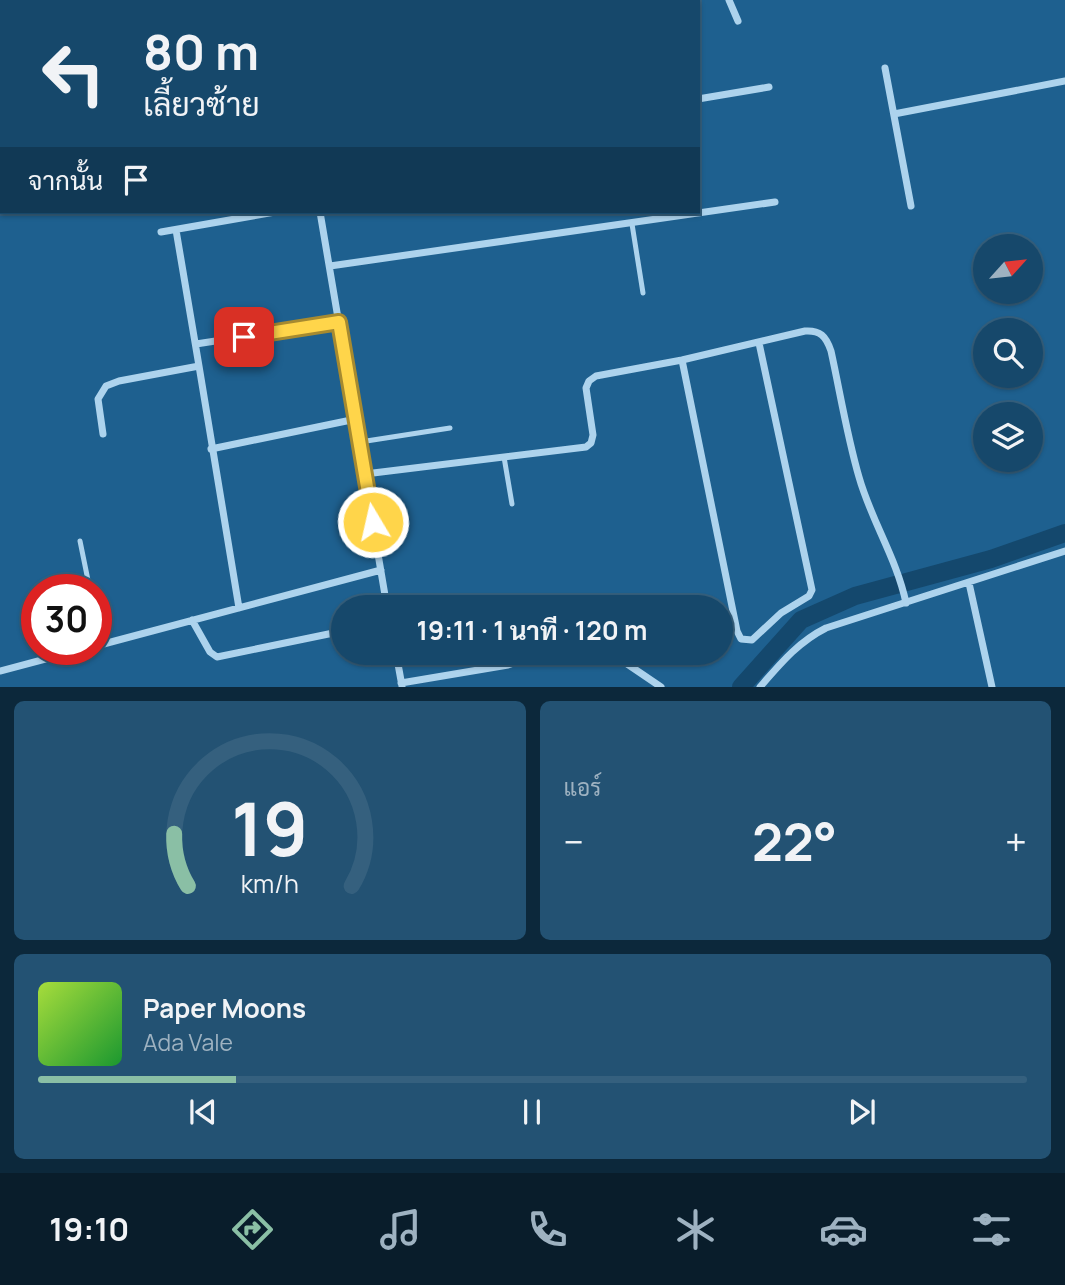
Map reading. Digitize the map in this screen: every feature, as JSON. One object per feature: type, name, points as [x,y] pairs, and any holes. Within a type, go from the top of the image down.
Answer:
[{"type":"street","points":[[729,0],[738,21]]},
{"type":"street","points":[[885,68],[911,206]]},
{"type":"street","points":[[894,114],[1065,81]]},
{"type":"street","points":[[700,99],[769,87]]},
{"type":"street","points":[[700,214],[775,202]]},
{"type":"street","points":[[161,232],[264,214]]},
{"type":"street","points":[[320,214],[385,595]]},
{"type":"street","points":[[330,267],[697,214]]},
{"type":"street","points":[[176,230],[239,608]]},
{"type":"street","points":[[196,344],[339,322]]},
{"type":"street","points":[[365,474],[586,447],[591,443],[593,435],[586,387],[596,376],[682,360],[804,331],[816,331],[827,339],[859,477],[906,599]]},
{"type":"street","points":[[682,360],[737,631],[741,639],[752,640],[781,613],[809,596],[812,590],[759,343]]},
{"type":"street","points":[[103,434],[98,399],[106,386],[119,381],[199,366]]},
{"type":"street","points":[[211,449],[356,419]]},
{"type":"street","points":[[760,687],[792,650],[809,636],[826,628],[906,599],[969,583],[1065,551]]},
{"type":"street","points":[[112,642],[381,570]]},
{"type":"street","points":[[969,583],[992,687]]},
{"type":"street","points":[[192,620],[210,652],[217,657],[331,633]]},
{"type":"street","points":[[0,671],[23,665]]},
{"type":"street","points":[[398,665],[401,685],[509,665]]},
{"type":"street","points":[[629,665],[661,687]]},
{"type":"lane","points":[[632,224],[643,293]]},
{"type":"lane","points":[[360,442],[450,428]]},
{"type":"lane","points":[[504,457],[512,504]]},
{"type":"lane","points":[[80,541],[87,574]]},
{"type":"waterway","points":[[741,687],[801,620],[855,596],[991,559],[1065,533]]},
{"type":"route","points":[[244,337],[339,322],[373,522]]}]
